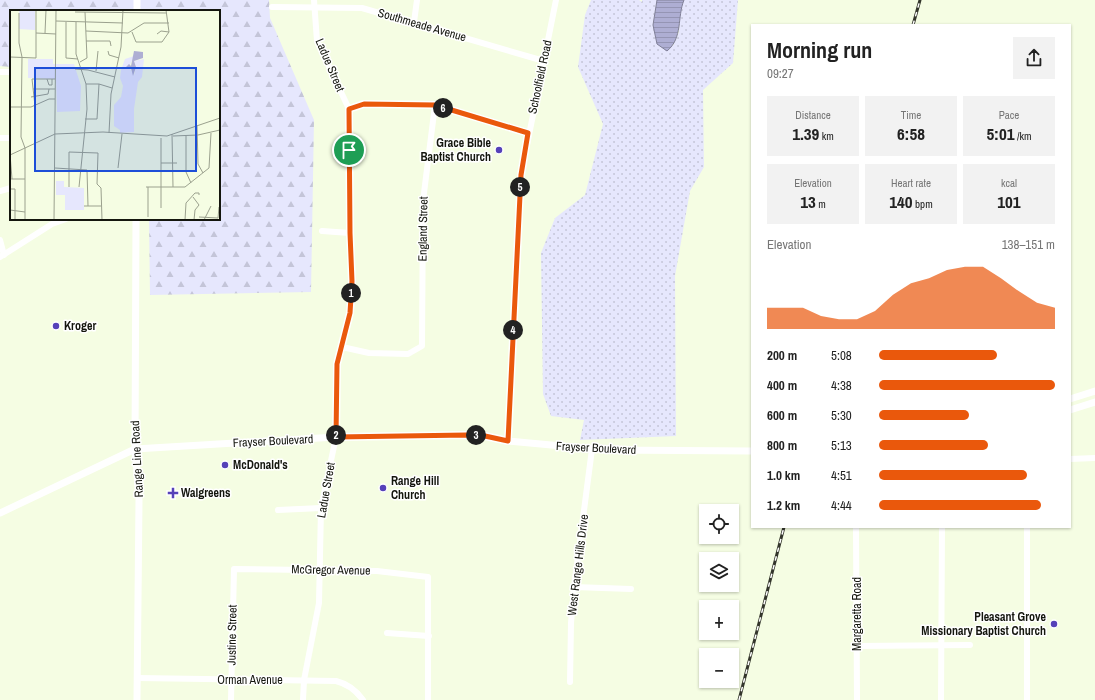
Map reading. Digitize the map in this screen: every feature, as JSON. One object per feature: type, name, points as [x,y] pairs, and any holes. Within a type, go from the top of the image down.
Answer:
[{"type":"main road","name":"Range Line Road","points":[[136,220],[135,449],[139,500],[137,700]]},
{"type":"main road","points":[[1071,399],[1095,391]]},
{"type":"main road","points":[[1071,410],[1095,402]]},
{"type":"main road","name":"Frayser Boulevard","points":[[0,513],[135,449],[336,437],[467,435],[485,436],[508,441],[592,449],[751,451]]},
{"type":"street","name":"Ladue Street","points":[[303,700],[304,680],[319,603],[321,508],[336,437],[337,364],[350,313],[352,281],[349,109],[317,41],[314,0]]},
{"type":"street","points":[[414,22],[417,0]]},
{"type":"street","name":"Schoolfield Road","points":[[508,441],[521,175],[528,133],[556,0]]},
{"type":"street","name":"Southmeade Avenue","points":[[272,7],[362,8],[544,61]]},
{"type":"street","points":[[349,109],[364,104],[435,105],[528,133]]},
{"type":"street","name":"England Street","points":[[342,347],[369,353],[408,354],[422,346],[423,201],[435,105]]},
{"type":"street","points":[[0,191],[10,188]]},
{"type":"street","points":[[0,240],[2,256],[51,222],[61,220]]},
{"type":"street","points":[[322,231],[350,233]]},
{"type":"street","name":"West Range Hills Drive","points":[[570,682],[571,623],[574,587],[592,449]]},
{"type":"street","points":[[1071,459],[1095,458]]},
{"type":"street","points":[[278,510],[321,508]]},
{"type":"street","name":"Margaretta Road","points":[[856,528],[857,700]]},
{"type":"street","points":[[941,700],[942,528]]},
{"type":"street","points":[[1027,528],[1027,700]]},
{"type":"street","name":"McGregor Avenue","points":[[234,569],[377,571],[428,577],[429,636]]},
{"type":"street","name":"Justine Street","points":[[231,700],[234,569]]},
{"type":"street","points":[[574,587],[631,589]]},
{"type":"street","points":[[387,633],[429,636],[428,700]]},
{"type":"street","points":[[856,646],[970,645]]},
{"type":"street","name":"Orman Avenue","points":[[137,678],[336,681],[347,684],[358,693],[363,700]]},
{"type":"green space","points":[[0,0],[269,0],[270,18],[314,120],[311,292],[150,295],[149,220],[220,220],[220,10],[10,10],[10,67],[0,66]]},
{"type":"green space","points":[[591,0],[639,0],[642,2],[642,0],[657,0],[653,25],[673,46],[679,32],[680,9],[684,0],[738,0],[733,63],[703,90],[704,167],[690,191],[675,276],[676,436],[580,440],[584,420],[551,416],[543,394],[541,253],[555,218],[585,195],[603,124],[578,67],[585,15]]},
{"type":"water","points":[[657,0],[684,0],[678,34],[672,46],[667,51],[657,44],[653,25]]},
{"type":"railway","points":[[913,24],[920,0]]},
{"type":"railway","points":[[739,700],[784,528]]},
{"type":"place","name":"Grace Bible Baptist Church","points":[[499,150]]},
{"type":"place","name":"Kroger","points":[[56,326]]},
{"type":"place","name":"McDonald's","points":[[225,465]]},
{"type":"place","name":"Range Hill Church","points":[[383,488]]},
{"type":"place","name":"Walgreens","points":[[173,493]]},
{"type":"place","name":"Pleasant Grove Missionary Baptist Church","points":[[1054,624]]},
{"type":"route","points":[[364,104],[435,105],[528,133],[521,175],[508,441],[485,436],[467,435],[336,437],[337,364],[350,313],[352,281],[349,150],[349,109],[364,104]]}]
